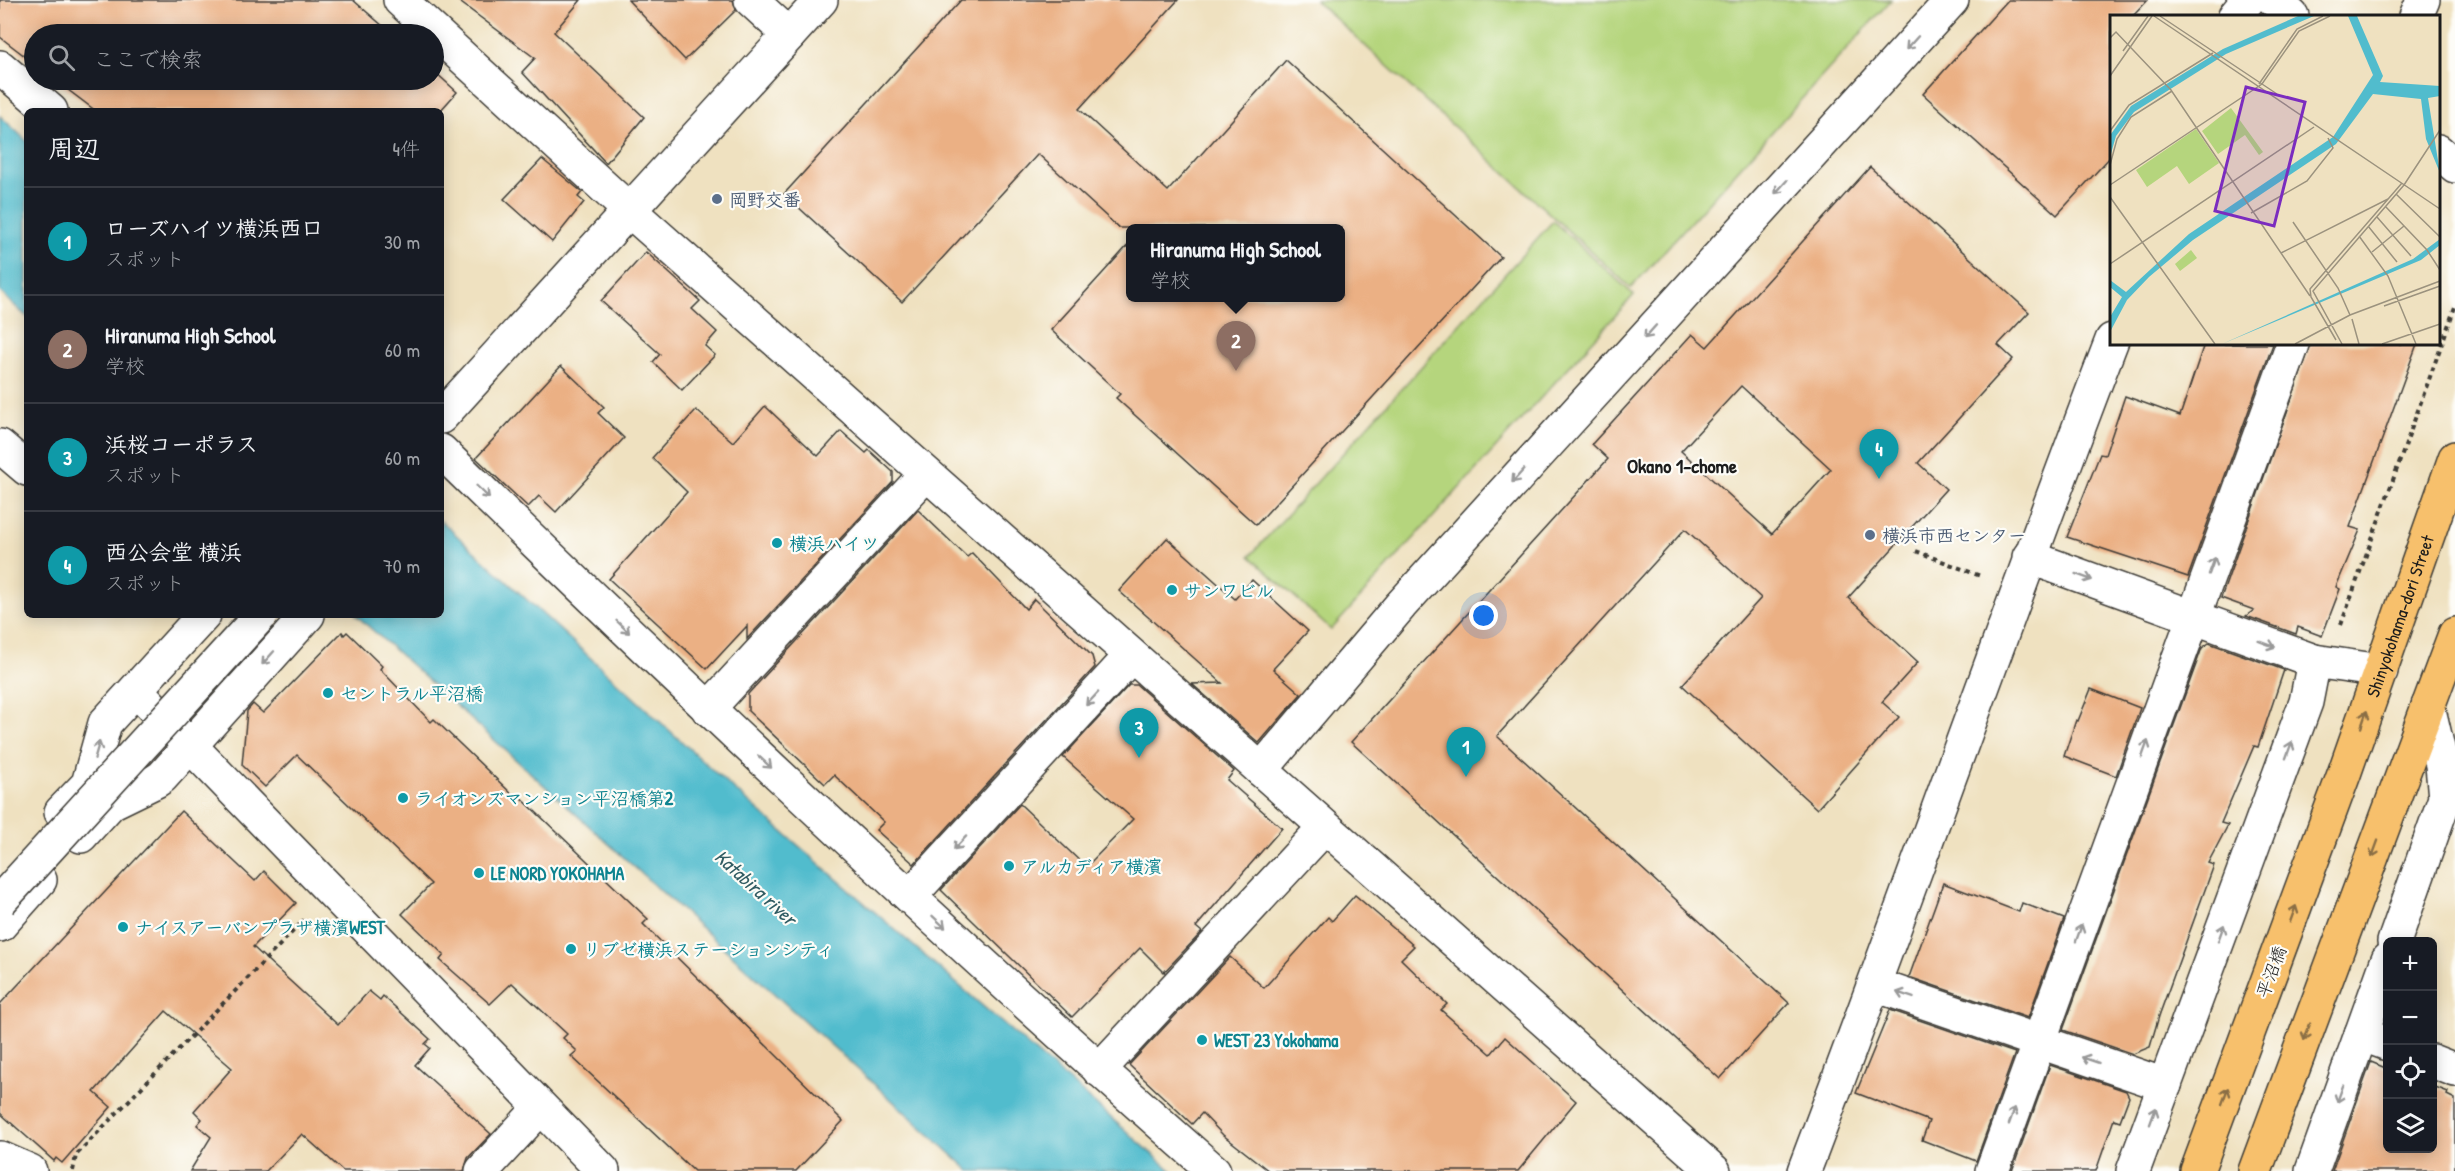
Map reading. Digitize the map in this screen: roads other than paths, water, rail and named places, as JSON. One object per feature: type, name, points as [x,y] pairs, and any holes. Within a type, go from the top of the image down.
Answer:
[{"type":"main road","name":"Shinyokohama-dori Street","points":[[2344,774],[2455,458]]},
{"type":"main road","points":[[2255,1171],[2455,634]]},
{"type":"main road","name":"平沼橋","points":[[2197,1171],[2344,774]]},
{"type":"street","points":[[400,0],[426,24]]},
{"type":"street","points":[[751,0],[789,35]]},
{"type":"street","points":[[444,414],[821,0]]},
{"type":"street","points":[[1261,770],[1401,605],[1952,0]]},
{"type":"street","points":[[2236,15],[2248,0]]},
{"type":"street","points":[[2274,0],[2291,15]]},
{"type":"street","points":[[2416,15],[2422,0]]},
{"type":"street","points":[[444,40],[630,211],[1714,1171]]},
{"type":"street","points":[[0,67],[24,88]]},
{"type":"street","points":[[27,90],[48,108]]},
{"type":"street","points":[[2440,152],[2455,166]]},
{"type":"street","points":[[1804,1171],[1875,985],[2029,557],[2110,345]]},
{"type":"street","points":[[1992,1171],[2293,345]]},
{"type":"street","points":[[0,446],[24,466]]},
{"type":"street","points":[[444,454],[708,709],[1099,1070],[1214,1171]]},
{"type":"street","points":[[708,709],[926,474]]},
{"type":"street","points":[[2029,557],[2314,662],[2381,671]]},
{"type":"street","points":[[0,877],[88,784],[105,723],[199,618]]},
{"type":"street","points":[[0,901],[258,618]]},
{"type":"street","points":[[0,925],[111,803],[156,781],[305,618]]},
{"type":"street","points":[[910,896],[1131,656]]},
{"type":"street","points":[[2133,1171],[2306,702],[2314,662]]},
{"type":"street","points":[[136,690],[603,1171]]},
{"type":"street","points":[[2396,937],[2445,798],[2442,765],[2428,706]]},
{"type":"street","points":[[1099,1070],[1325,827]]},
{"type":"street","points":[[1875,985],[2165,1085]]},
{"type":"street","points":[[2312,1171],[2374,1039],[2383,988]]},
{"type":"street","points":[[2437,1063],[2455,1070]]},
{"type":"street","points":[[482,1171],[540,1108]]},
{"type":"street","points":[[0,1158],[30,1171]]},
{"type":"water","points":[[0,116],[24,138],[24,314],[0,292]]},
{"type":"water","name":"Katabira river","points":[[444,524],[729,785],[1172,1171],[970,1171],[359,618],[444,618]]},
{"type":"place","name":"岡野交番","points":[[717,199]]},
{"type":"place","name":"Hiranuma High School","points":[[1236,371]]},
{"type":"place","name":"西公会堂 横浜","points":[[1879,479]]},
{"type":"place","name":"横浜市西センター","points":[[1870,535]]},
{"type":"place","name":"横浜ハイツ","points":[[777,543]]},
{"type":"place","name":"サンワビル","points":[[1172,590]]},
{"type":"place","name":"セントラル平沼橋","points":[[328,693]]},
{"type":"place","name":"浜桜コーポラス","points":[[1139,758]]},
{"type":"place","name":"ローズハイツ横浜西口","points":[[1466,777]]},
{"type":"place","name":"ライオンズマンション平沼橋第2","points":[[403,798]]},
{"type":"place","name":"アルカディア横濱","points":[[1009,866]]},
{"type":"place","name":"LE NORD YOKOHAMA","points":[[479,873]]},
{"type":"place","name":"ナイスアーバンプラザ横濱WEST","points":[[123,927]]},
{"type":"place","name":"リブゼ横浜ステーションシティ","points":[[571,949]]},
{"type":"place","name":"WEST 23 Yokohama","points":[[1202,1040]]},
{"type":"district","name":"Okano 1-chome","points":[[1682,465]]}]
